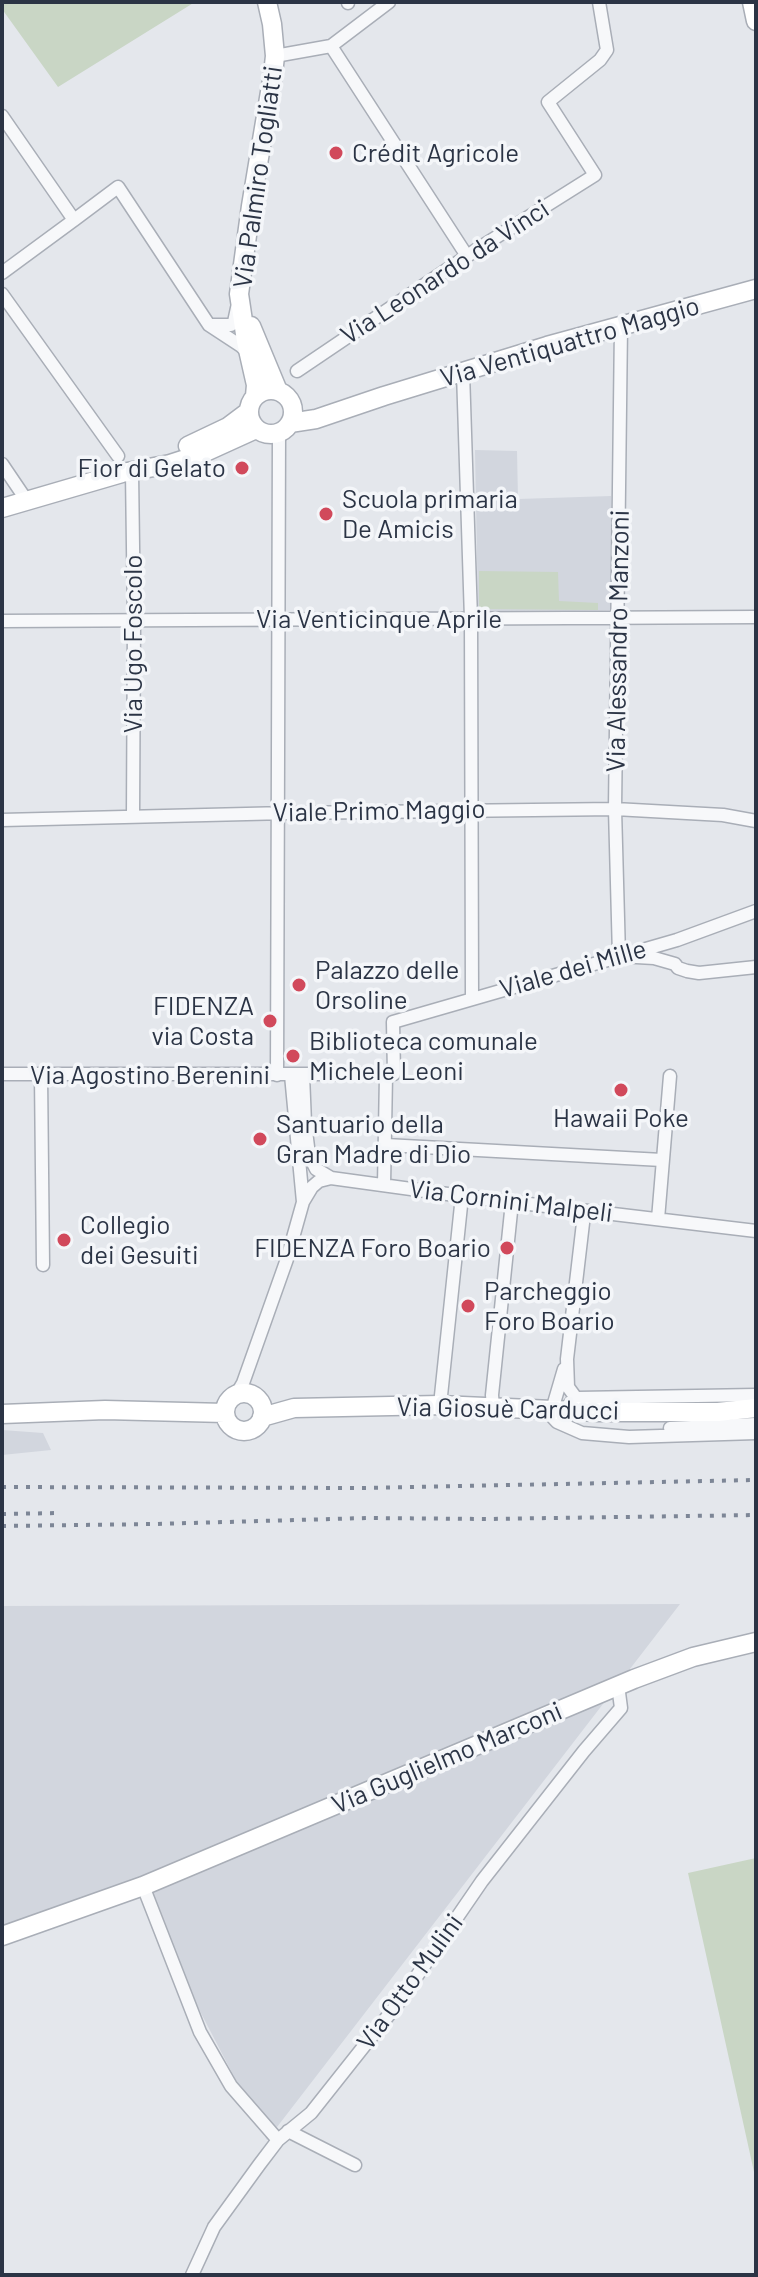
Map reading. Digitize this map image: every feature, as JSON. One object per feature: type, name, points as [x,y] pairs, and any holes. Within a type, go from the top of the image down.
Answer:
[{"type":"street","name":"Via Palmiro Togliatti","points":[[253,413],[256,385],[240,300],[249,218],[275,56],[267,2]]},
{"type":"street","points":[[275,56],[331,46],[389,2]]},
{"type":"street","name":"Via Leonardo da Vinci","points":[[297,371],[467,256],[595,175],[548,102],[600,60],[607,50],[599,2]]},
{"type":"street","points":[[752,2],[756,21]]},
{"type":"street","points":[[331,46],[467,256]]},
{"type":"street","points":[[2,116],[74,220]]},
{"type":"street","points":[[2,273],[118,187],[209,325],[250,355]]},
{"type":"street","name":"Via Ventiquattro Maggio","points":[[253,413],[267,434],[463,372],[756,289]]},
{"type":"street","points":[[2,294],[124,467]]},
{"type":"street","name":"Via Palmiro Togliatti","points":[[240,300],[281,393]]},
{"type":"street","points":[[209,325],[231,325],[240,300]]},
{"type":"street","name":"Via Alessandro Manzoni","points":[[619,956],[615,809],[621,326]]},
{"type":"street","points":[[463,372],[471,619],[472,998]]},
{"type":"street","name":"Via Ventiquattro Maggio","points":[[2,508],[202,440],[253,413],[266,390],[281,393],[309,407],[384,396]]},
{"type":"street","points":[[277,1075],[277,619],[284,428],[292,417],[292,405],[281,393]]},
{"type":"street","points":[[2,464],[27,501]]},
{"type":"street","name":"Via Ugo Foscolo","points":[[124,467],[134,621],[133,816]]},
{"type":"street","name":"Via Venticinque Aprile","points":[[2,621],[756,617]]},
{"type":"street","name":"Viale Primo Maggio","points":[[2,820],[615,809],[723,815],[756,821]]},
{"type":"street","name":"Viale dei Mille","points":[[390,1075],[393,1022],[677,940],[756,911]]},
{"type":"street","points":[[675,964],[679,953],[677,940]]},
{"type":"street","points":[[619,956],[654,958],[699,973],[756,967]]},
{"type":"street","name":"Via Agostino Berenini","points":[[2,1074],[390,1075]]},
{"type":"street","points":[[41,1075],[43,1265]]},
{"type":"street","points":[[297,1075],[309,1155],[316,1169],[331,1178]]},
{"type":"street","points":[[297,1075],[303,1202]]},
{"type":"street","points":[[384,1185],[390,1075]]},
{"type":"street","points":[[658,1219],[670,1076]]},
{"type":"street","points":[[386,1145],[662,1160]]},
{"type":"street","points":[[236,1395],[248,1394],[258,1400],[262,1417],[255,1427],[244,1431],[232,1428],[225,1413],[228,1402],[243,1383],[287,1259],[303,1202],[319,1181],[331,1178]]},
{"type":"street","name":"Via Cornini Malpeli","points":[[331,1178],[756,1231]]},
{"type":"street","points":[[440,1405],[462,1196]]},
{"type":"street","points":[[493,1407],[512,1202]]},
{"type":"street","points":[[583,1223],[557,1422],[582,1433],[629,1437],[756,1433]]},
{"type":"street","points":[[560,1407],[568,1387],[567,1359]]},
{"type":"street","points":[[560,1407],[756,1395]]},
{"type":"street","name":"Via Giosuè Carducci","points":[[262,1417],[294,1408],[440,1405],[718,1412],[756,1408]]},
{"type":"street","points":[[2,1414],[105,1410],[225,1413]]},
{"type":"street","points":[[604,1435],[639,1429],[756,1424]]},
{"type":"street","name":"Via Guglielmo Marconi","points":[[2,1936],[143,1886],[618,1685],[693,1657],[756,1642]]},
{"type":"street","name":"Via Otto Mulini","points":[[192,2275],[214,2227],[283,2136],[311,2113],[399,2002],[482,1881],[621,1708],[618,1685]]},
{"type":"street","points":[[143,1886],[200,2032],[231,2086],[283,2136],[355,2165]]},
{"type":"shaded area","points":[[475,450],[517,451],[518,499],[611,496],[611,610],[478,611]]},
{"type":"shaded area","points":[[2,1430],[43,1433],[51,1450],[2,1455]]},
{"type":"shaded area","points":[[680,1604],[267,2140],[138,1892],[2,1935],[2,1606]]},
{"type":"green space","points":[[2,2],[195,2],[58,87],[2,9]]},
{"type":"green space","points":[[479,571],[558,572],[559,601],[598,603],[598,610],[479,609]]},
{"type":"green space","points":[[756,1858],[756,2181],[688,1873]]},
{"type":"railway","points":[[2,1487],[365,1488],[756,1480]]},
{"type":"railway","points":[[2,1514],[60,1513]]},
{"type":"railway","points":[[2,1526],[367,1518],[756,1515]]},
{"type":"place","name":"Crédit Agricole","points":[[336,153]]},
{"type":"place","name":"Fior di Gelato","points":[[242,468]]},
{"type":"place","name":"Scuola primaria De Amicis","points":[[326,514]]},
{"type":"place","name":"Palazzo delle Orsoline","points":[[299,985]]},
{"type":"place","name":"FIDENZA via Costa","points":[[270,1021]]},
{"type":"place","name":"Biblioteca comunale Michele Leoni","points":[[293,1056]]},
{"type":"place","name":"Hawaii Poke","points":[[621,1090]]},
{"type":"place","name":"Santuario della Gran Madre di Dio","points":[[260,1139]]},
{"type":"place","name":"Collegio dei Gesuiti","points":[[64,1240]]},
{"type":"place","name":"FIDENZA Foro Boario","points":[[507,1248]]},
{"type":"place","name":"Parcheggio Foro Boario","points":[[468,1306]]}]
